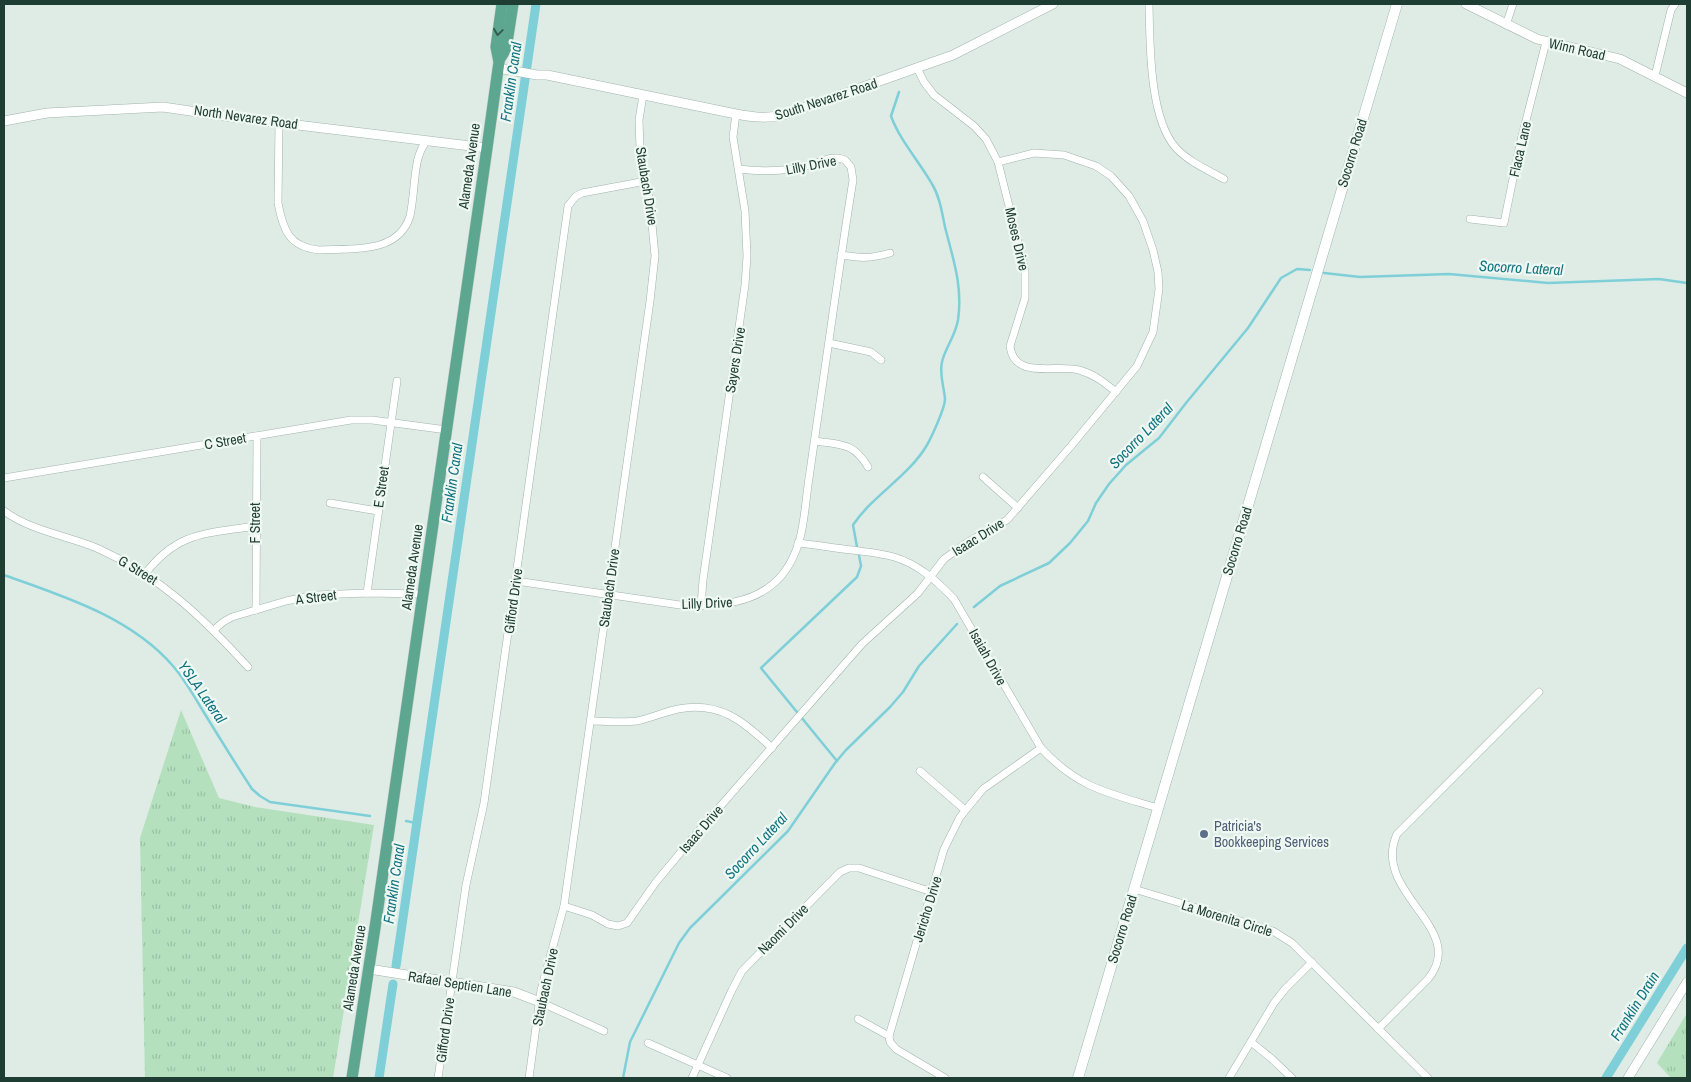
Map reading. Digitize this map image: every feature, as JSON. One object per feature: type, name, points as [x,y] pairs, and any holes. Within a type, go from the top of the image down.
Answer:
[{"type":"main road","name":"Alameda Avenue","points":[[502,4],[496,47],[502,66]]},
{"type":"main road","name":"Alameda Avenue","points":[[352,1078],[424,594],[487,148],[513,4]]},
{"type":"main road","name":"Socorro Road","points":[[1078,1078],[1397,4]]},
{"type":"street","name":"South Nevarez Road","points":[[502,66],[534,75],[547,74],[756,118],[774,117],[966,50],[1053,4]]},
{"type":"street","points":[[1149,4],[1154,93],[1168,138],[1186,157],[1224,179]]},
{"type":"street","name":"Winn Road","points":[[1466,4],[1531,37],[1620,59],[1687,93]]},
{"type":"street","points":[[1506,25],[1513,4]]},
{"type":"street","points":[[1655,76],[1671,10],[1675,4]]},
{"type":"street","name":"Flaca Lane","points":[[1470,219],[1504,223],[1520,144],[1546,42]]},
{"type":"street","name":"Moses Drive","points":[[918,68],[924,82],[934,95],[974,126],[986,139],[998,162],[1025,270],[1025,298],[1010,346],[1014,360],[1023,367],[1080,370],[1098,378],[1116,392]]},
{"type":"street","name":"Staubach Drive","points":[[529,1078],[540,1002],[564,906],[650,301],[655,256],[650,203],[640,148],[639,127],[643,94]]},
{"type":"street","name":"North Nevarez Road","points":[[4,121],[47,113],[163,107],[487,148]]},
{"type":"street","name":"Sayers Drive","points":[[701,606],[703,580],[746,285],[745,211],[733,137],[736,114]]},
{"type":"street","points":[[279,123],[278,203],[285,231],[290,239],[297,244],[319,250],[379,246],[394,240],[401,233],[410,217],[418,154],[426,141]]},
{"type":"street","name":"Isaac Drive","points":[[564,906],[592,915],[614,926],[627,923],[656,882],[867,639],[918,593],[944,559],[954,551],[1007,520],[1134,371],[1153,332],[1158,306],[1158,272],[1143,221],[1129,196],[1111,176],[1090,163],[1064,155],[1034,153],[998,162]]},
{"type":"street","name":"Lilly Drive","points":[[516,581],[680,605],[729,604],[743,601],[767,588],[792,561],[803,526],[840,255],[853,180],[851,167],[845,160],[834,158],[807,166],[773,172],[739,169]]},
{"type":"street","name":"Gifford Drive","points":[[438,1078],[467,879],[484,803],[568,206],[582,192],[646,181]]},
{"type":"street","points":[[840,255],[874,258],[890,253]]},
{"type":"street","points":[[829,343],[871,352],[881,360]]},
{"type":"street","name":"E Street","points":[[367,593],[397,381]]},
{"type":"street","name":"C Street","points":[[4,478],[351,420],[362,419],[447,430]]},
{"type":"street","name":"F Street","points":[[256,610],[257,436]]},
{"type":"street","points":[[815,441],[846,446],[855,450],[861,455],[868,467]]},
{"type":"street","points":[[983,477],[1018,508]]},
{"type":"street","points":[[330,503],[378,511]]},
{"type":"street","name":"G Street","points":[[4,511],[20,521],[98,549],[145,574],[188,605],[248,667]]},
{"type":"street","points":[[145,574],[160,556],[186,539],[255,526]]},
{"type":"street","name":"Isaiah Drive","points":[[798,543],[894,557],[913,565],[930,577],[954,598],[1041,748],[1064,771],[1091,787],[1158,808]]},
{"type":"street","name":"A Street","points":[[214,630],[228,619],[306,596],[367,593],[424,594]]},
{"type":"street","points":[[1378,1029],[1434,971],[1438,959],[1437,942],[1432,929],[1393,870],[1392,845],[1397,834],[1539,692]]},
{"type":"street","points":[[591,721],[636,721],[676,709],[690,707],[705,708],[732,715],[747,725],[772,748]]},
{"type":"street","name":"Jericho Drive","points":[[889,1036],[950,834],[965,810],[983,789],[1041,748]]},
{"type":"street","points":[[920,771],[965,810]]},
{"type":"street","name":"Naomi Drive","points":[[692,1078],[742,971],[840,872],[849,868],[859,868],[932,892]]},
{"type":"street","name":"La Morenita Circle","points":[[1134,889],[1273,931],[1292,943],[1428,1078]]},
{"type":"street","points":[[1229,1078],[1284,989],[1312,962]]},
{"type":"street","name":"Rafael Septien Lane","points":[[369,968],[514,992],[604,1031]]},
{"type":"street","points":[[1628,1078],[1687,982]]},
{"type":"street","points":[[858,1019],[889,1036],[890,1042],[896,1049],[945,1078]]},
{"type":"street","points":[[1251,1042],[1272,1058],[1292,1078]]},
{"type":"street","points":[[648,1043],[727,1078]]},
{"type":"green space","points":[[181,710],[219,798],[255,807],[374,825],[333,1078],[145,1078],[140,838]]},
{"type":"green space","points":[[1687,1013],[1687,1078],[1671,1078],[1657,1063]]},
{"type":"waterway","name":"Franklin Canal","points":[[396,966],[536,4]]},
{"type":"waterway","points":[[857,547],[853,525],[870,504],[911,466],[927,445],[938,422],[945,399],[941,367],[958,320],[958,284],[937,194],[899,134],[891,116],[899,92]]},
{"type":"waterway","name":"Socorro Lateral","points":[[974,607],[1000,586],[1049,563],[1070,543],[1088,521],[1096,503],[1109,484],[1126,465],[1159,438],[1248,328],[1281,278],[1297,269],[1310,270]]},
{"type":"waterway","name":"Socorro Lateral","points":[[1324,273],[1360,277],[1449,274],[1548,283],[1659,279],[1687,283]]},
{"type":"waterway","points":[[837,761],[761,668],[857,577],[861,566],[859,555]]},
{"type":"waterway","name":"YSLA Lateral","points":[[4,575],[95,610],[117,621],[156,649],[173,666],[189,688],[252,789],[260,796],[270,802],[370,816]]},
{"type":"waterway","name":"Socorro Lateral","points":[[623,1078],[630,1042],[679,943],[690,928],[788,831],[835,763],[890,707],[903,692],[919,666],[957,624]]},
{"type":"waterway","name":"YSLA Lateral","points":[[406,821],[416,823]]},
{"type":"waterway","name":"Franklin Drain","points":[[1606,1078],[1687,948]]},
{"type":"waterway","name":"Franklin Canal","points":[[379,1078],[393,984]]},
{"type":"place","name":"Patricia's Bookkeeping Services","points":[[1204,834]]}]
